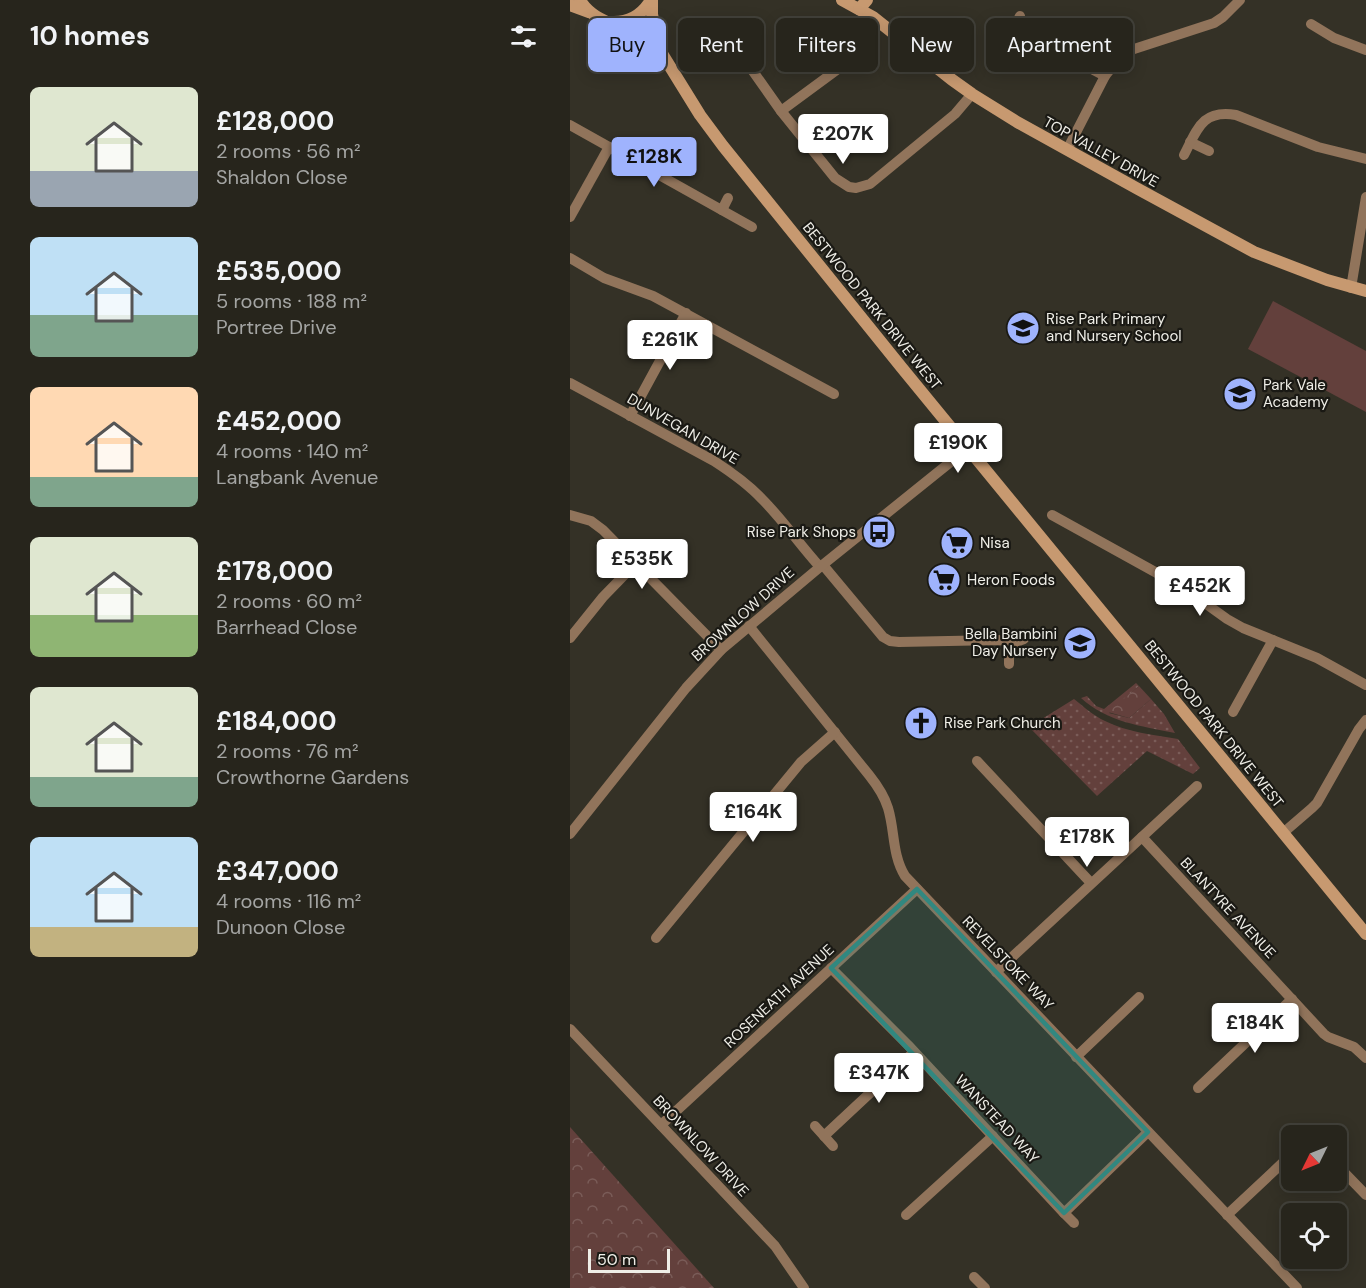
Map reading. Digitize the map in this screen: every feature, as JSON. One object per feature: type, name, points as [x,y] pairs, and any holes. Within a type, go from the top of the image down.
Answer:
[{"type":"street","name":"BESTWOOD PARK DRIVE WEST","points":[[580,0],[590,13],[598,18]]},
{"type":"street","name":"BESTWOOD PARK DRIVE WEST","points":[[632,18],[643,11],[651,0]]},
{"type":"street","name":"BESTWOOD PARK DRIVE WEST","points":[[651,0],[653,18]]},
{"type":"street","name":"TOP VALLEY DRIVE","points":[[842,0],[863,5],[873,17],[972,94],[1067,150],[1254,252],[1306,273],[1366,291]]},
{"type":"street","points":[[1067,150],[1106,76],[1121,56],[1131,50],[1214,23],[1240,0]]},
{"type":"street","points":[[570,5],[590,13]]},
{"type":"street","points":[[1311,24],[1348,44],[1366,50]]},
{"type":"street","points":[[1316,43],[1323,32]]},
{"type":"street","name":"BESTWOOD PARK DRIVE WEST","points":[[666,60],[700,115],[723,146],[895,360],[1366,934]]},
{"type":"street","points":[[753,72],[780,111],[835,178],[849,187],[856,188],[870,184],[955,114],[972,94]]},
{"type":"street","points":[[780,111],[833,72]]},
{"type":"street","points":[[1098,72],[1106,76]]},
{"type":"street","points":[[1184,155],[1200,123],[1216,114],[1226,113],[1318,147],[1366,159]]},
{"type":"street","points":[[570,125],[752,227]]},
{"type":"street","points":[[1190,142],[1209,151]]},
{"type":"street","points":[[570,217],[609,147]]},
{"type":"street","points":[[1352,288],[1366,197]]},
{"type":"street","points":[[722,210],[728,198]]},
{"type":"street","points":[[570,258],[604,278],[653,296],[834,394]]},
{"type":"street","points":[[630,416],[686,313]]},
{"type":"street","name":"DUNVEGAN DRIVE","points":[[570,383],[714,461],[747,484],[773,510],[883,637],[890,641],[998,640],[1016,642],[1024,639]]},
{"type":"street","name":"BROWNLOW DRIVE","points":[[570,834],[686,688],[721,650],[968,448]]},
{"type":"street","points":[[570,515],[591,522],[603,530],[721,650]]},
{"type":"street","points":[[1052,515],[1184,588],[1243,628],[1317,658],[1366,685]]},
{"type":"street","points":[[1076,542],[1082,532]]},
{"type":"street","points":[[570,638],[611,588],[636,563]]},
{"type":"street","name":"REVELSTOKE WAY","points":[[749,626],[882,792],[889,810],[898,862],[905,876],[1296,1288]]},
{"type":"street","points":[[1233,712],[1273,640]]},
{"type":"street","points":[[1009,642],[1009,664]]},
{"type":"street","points":[[1283,833],[1317,803],[1366,720]]},
{"type":"street","points":[[656,938],[801,762],[835,732]]},
{"type":"street","points":[[977,761],[1091,883]]},
{"type":"street","points":[[986,771],[996,762]]},
{"type":"street","points":[[996,972],[1197,786]]},
{"type":"street","points":[[1186,796],[1195,805]]},
{"type":"street","name":"BLANTYRE AVENUE","points":[[1142,837],[1328,1037],[1354,1047],[1366,1058]]},
{"type":"street","name":"ROSENEATH AVENUE","points":[[662,1125],[917,889]]},
{"type":"street","name":"WANSTEAD WAY","points":[[831,968],[914,1052],[1074,1223]]},
{"type":"street","points":[[1076,1057],[1139,997]]},
{"type":"street","points":[[1198,1071],[1202,1084],[1292,999]]},
{"type":"street","name":"BROWNLOW DRIVE","points":[[570,1029],[775,1246],[804,1288]]},
{"type":"street","points":[[824,1136],[914,1052]]},
{"type":"street","points":[[815,1126],[833,1146]]},
{"type":"street","points":[[1064,1213],[1148,1132]]},
{"type":"street","points":[[906,1215],[993,1136]]},
{"type":"street","points":[[1227,1215],[1281,1164]]},
{"type":"street","points":[[1347,1174],[1364,1190]]},
{"type":"street","points":[[974,1276],[984,1288]]},
{"type":"highlighted area","points":[[917,889],[1148,1132],[1064,1213],[831,968]]},
{"type":"green space","points":[[1273,301],[1366,351],[1366,412],[1248,349]]},
{"type":"green space","points":[[1136,683],[1139,686],[1109,713],[1129,718],[1151,699],[1164,714],[1175,733],[1113,718],[1081,698],[1087,696],[1096,706],[1104,709]]},
{"type":"green space","points":[[1139,686],[1151,699],[1129,718],[1108,712]]},
{"type":"green space","points":[[1074,699],[1097,717],[1113,725],[1141,733],[1178,739],[1200,768],[1193,774],[1147,751],[1097,796],[1029,727]]},
{"type":"green space","points":[[570,1127],[714,1288],[570,1288]]},
{"type":"place","name":"Rise Park Primary and Nursery School","points":[[1023,328]]},
{"type":"place","name":"Park Vale Academy","points":[[1240,394]]},
{"type":"place","name":"Rise Park Shops","points":[[879,532]]},
{"type":"place","name":"Nisa","points":[[957,543]]},
{"type":"place","name":"Heron Foods","points":[[944,580]]},
{"type":"place","name":"Bella Bambini Day Nursery","points":[[1080,643]]},
{"type":"place","name":"Rise Park Church","points":[[921,723]]}]
